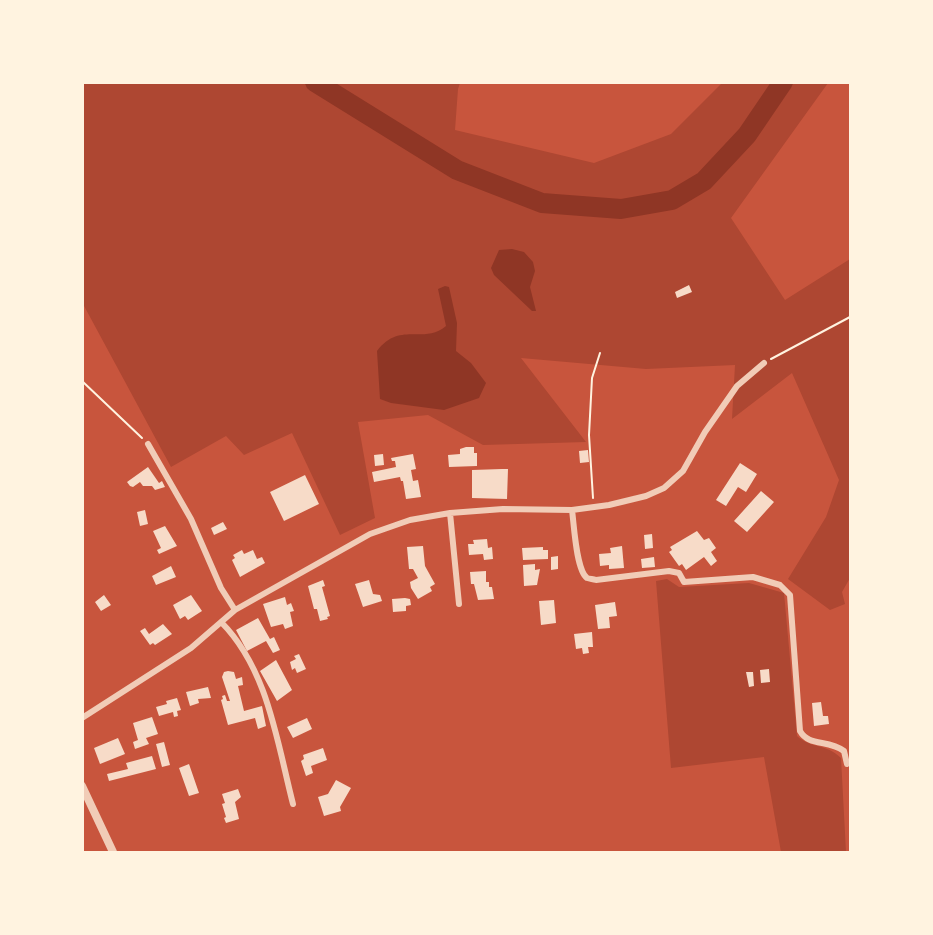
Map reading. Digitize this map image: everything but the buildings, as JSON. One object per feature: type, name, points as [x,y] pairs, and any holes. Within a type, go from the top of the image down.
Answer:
[{"type":"street","points":[[82,718],[191,648],[235,610],[370,534],[410,520],[450,513],[503,509],[572,510],[646,496],[664,488],[683,471],[705,432],[737,386],[764,363]]},
{"type":"street","points":[[148,444],[191,519],[221,588],[235,610]]},
{"type":"street","points":[[572,510],[579,562],[581,571],[587,578],[597,580],[669,571],[679,573],[684,582],[753,578],[780,585],[790,595],[800,731],[804,738],[836,745],[844,750],[847,764]]},
{"type":"street","points":[[450,513],[459,604]]},
{"type":"street","points":[[221,622],[248,658],[256,674],[265,699],[292,804]]},
{"type":"street","points":[[82,786],[113,852]]},
{"type":"path","points":[[764,363],[850,317]]},
{"type":"path","points":[[593,507],[589,435],[592,378],[600,352]]},
{"type":"path","points":[[82,381],[148,444]]},
{"type":"shaded area","points":[[82,83],[460,83],[455,130],[594,163],[671,134],[722,83],[828,83],[731,218],[785,300],[850,259],[850,578],[842,592],[845,604],[830,610],[788,579],[826,517],[839,480],[792,373],[732,419],[735,365],[646,369],[521,358],[586,442],[483,445],[428,415],[358,422],[375,518],[340,535],[292,433],[244,455],[226,436],[171,467],[83,304]]},
{"type":"shaded area","points":[[512,249],[524,252],[533,262],[535,271],[530,287],[536,311],[532,311],[494,275],[491,268],[499,250]]},
{"type":"shaded area","points":[[449,287],[457,323],[456,351],[471,363],[486,383],[479,398],[444,410],[391,403],[380,399],[377,351],[394,337],[429,334],[446,326],[438,289]]},
{"type":"shaded area","points":[[667,579],[679,587],[749,583],[784,593],[797,736],[841,758],[846,852],[781,852],[764,757],[671,768],[656,581]]},
{"type":"waterway","points":[[315,82],[457,170],[542,203],[621,209],[672,200],[704,181],[747,135],[783,82]]}]
